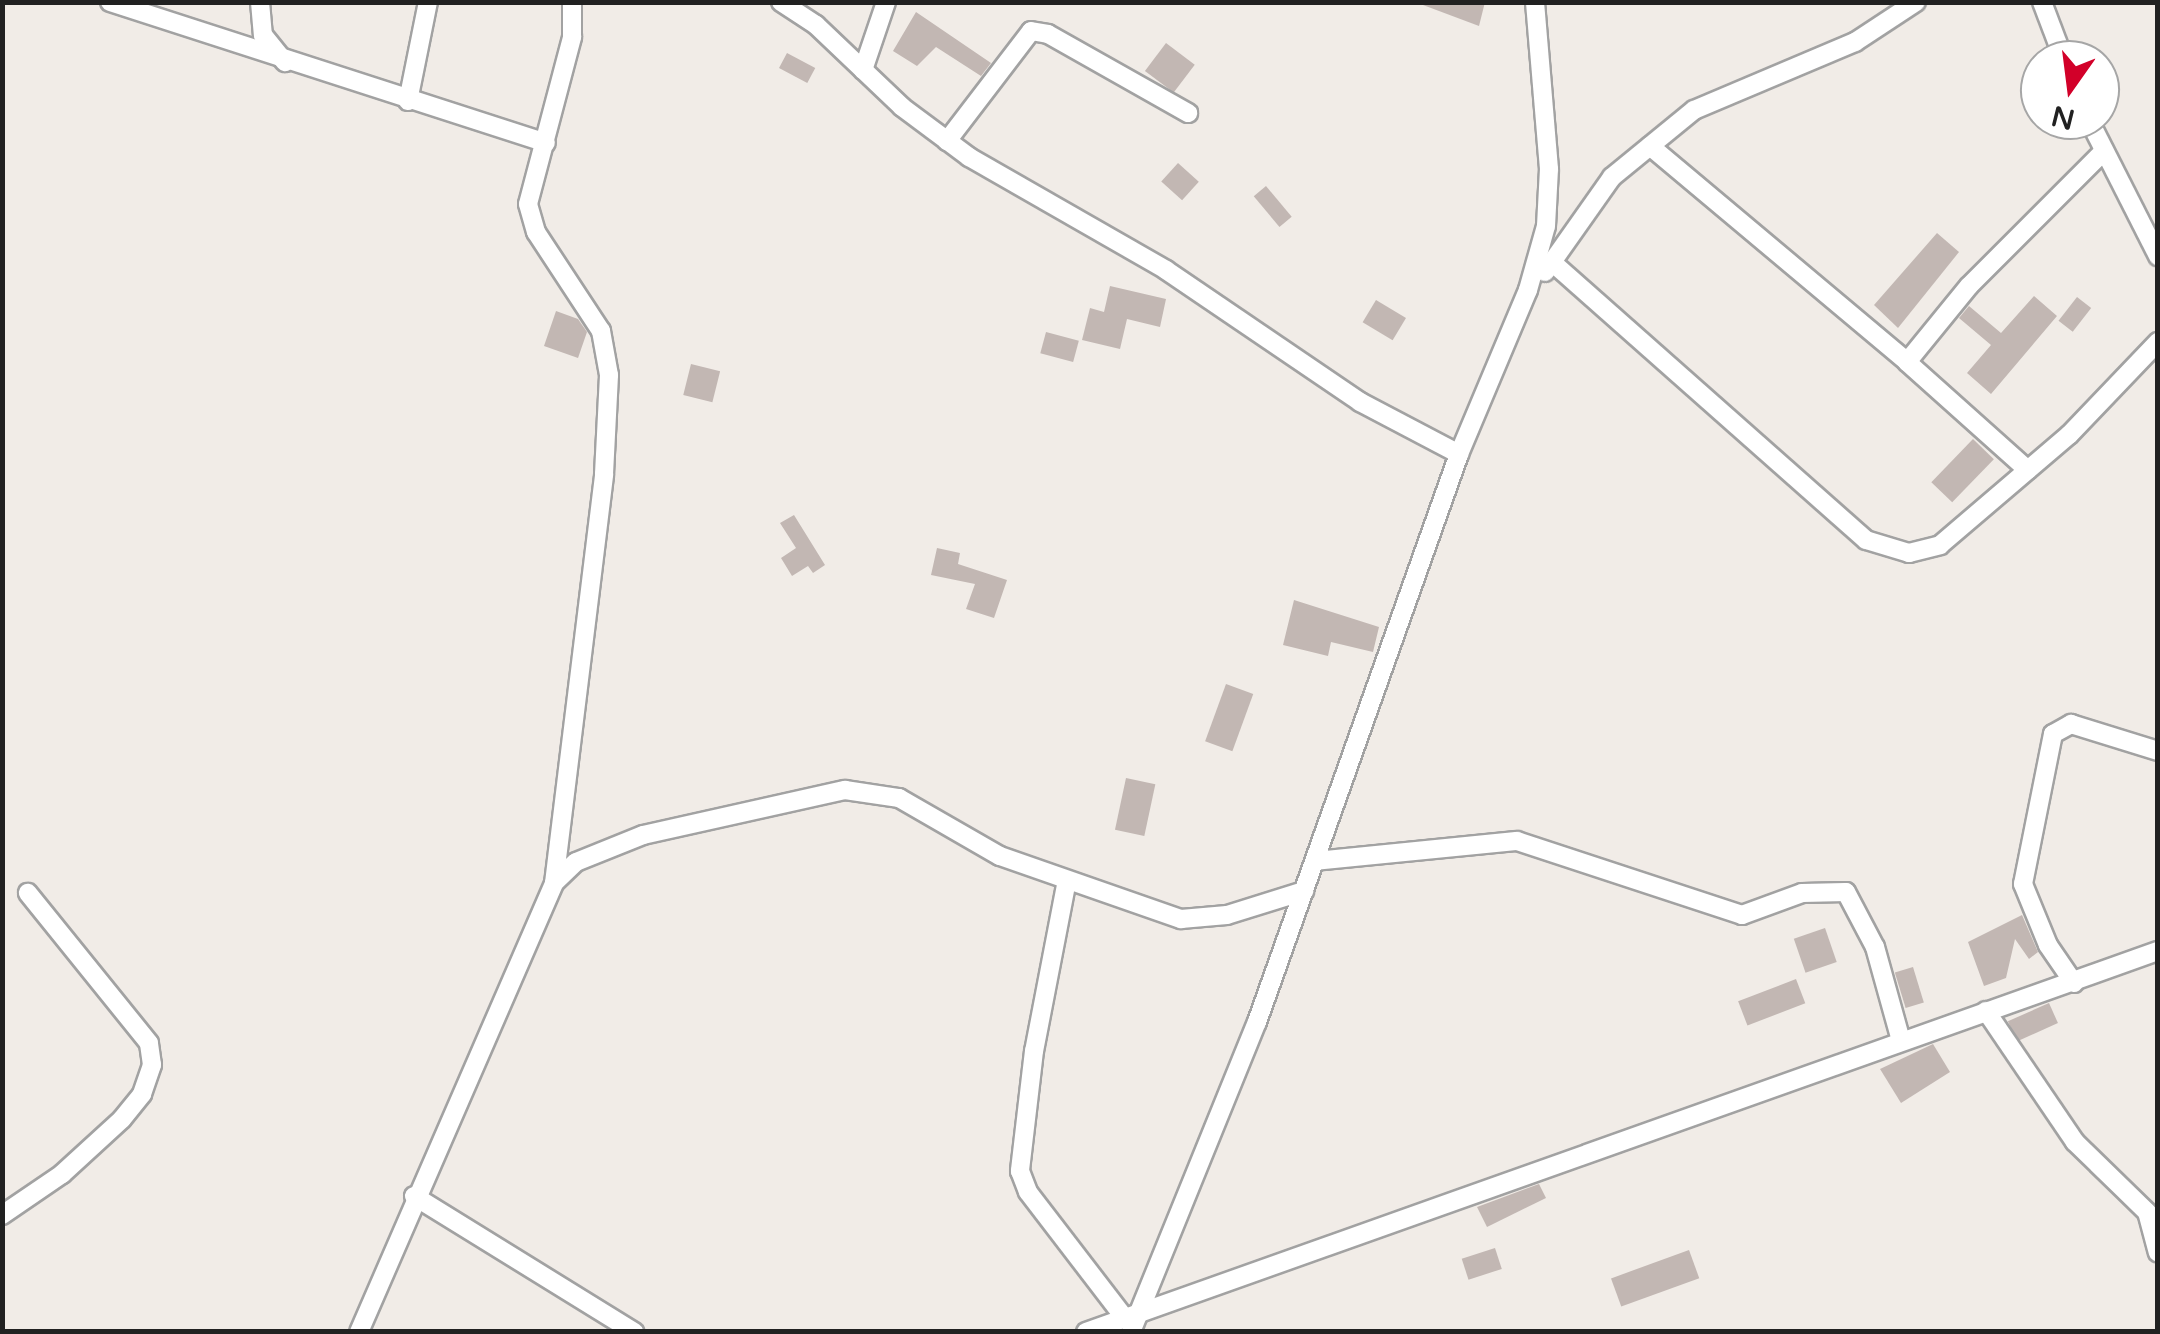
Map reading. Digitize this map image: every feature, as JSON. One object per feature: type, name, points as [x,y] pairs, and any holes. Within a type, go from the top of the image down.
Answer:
[{"type":"street","points":[[110,2],[144,8],[285,62],[546,143]]},
{"type":"street","points":[[260,2],[263,34],[285,62]]},
{"type":"street","points":[[408,101],[428,2]]},
{"type":"street","points":[[359,1332],[414,1196],[554,883],[604,474],[609,375],[601,330],[536,232],[528,204],[572,37],[572,2]]},
{"type":"street","points":[[781,2],[816,25],[948,141],[1166,270],[1360,402],[1459,454]]},
{"type":"street","points":[[863,70],[886,2]]},
{"type":"street","points":[[1130,1320],[1304,890],[1459,454],[1528,290],[1546,226],[1550,168],[1535,2]]},
{"type":"street","points":[[1528,290],[1553,264],[1612,177],[1694,110],[1854,42],[1916,2]]},
{"type":"street","points":[[2042,2],[2056,40]]},
{"type":"street","points":[[948,141],[1031,32],[1048,34],[1188,114]]},
{"type":"street","points":[[2097,140],[2158,256]]},
{"type":"street","points":[[1650,146],[1908,362],[2028,470]]},
{"type":"street","points":[[1908,362],[1969,286],[2102,152]]},
{"type":"street","points":[[1553,264],[1866,540],[1909,553],[1940,545],[2028,470],[2158,342]]},
{"type":"street","points":[[2074,983],[2048,945],[2023,884],[2053,734],[2072,724],[2158,751]]},
{"type":"street","points":[[554,883],[576,862],[643,835],[845,790],[899,798],[1000,856],[1181,918],[1227,915],[1304,890]]},
{"type":"street","points":[[1315,861],[1517,841],[1742,915],[1802,893],[1846,892],[1875,947],[1901,1042]]},
{"type":"street","points":[[1068,880],[1034,1051],[1020,1171],[1028,1192],[1130,1320]]},
{"type":"street","points":[[2,1215],[62,1174],[122,1119],[142,1094],[152,1065],[148,1043],[28,893]]},
{"type":"street","points":[[1086,1332],[1130,1320],[2158,951]]},
{"type":"street","points":[[1986,1011],[2075,1142],[2148,1212],[2158,1253]]},
{"type":"street","points":[[414,1196],[634,1332]]},
{"type":"building","points":[[1415,2],[1485,2],[1479,26]]},
{"type":"building","points":[[916,12],[991,63],[981,76],[936,47],[917,66],[893,51]]},
{"type":"building","points":[[1166,43],[1195,65],[1174,93],[1145,71]]},
{"type":"building","points":[[787,53],[815,68],[807,83],[779,68]]},
{"type":"building","points":[[1178,163],[1199,182],[1182,200],[1161,182]]},
{"type":"building","points":[[1266,186],[1292,217],[1279,227],[1254,196]]},
{"type":"building","points":[[1937,233],[1959,252],[1898,328],[1874,305]]},
{"type":"building","points":[[1110,286],[1166,299],[1160,327],[1127,319],[1120,349],[1082,340],[1090,308],[1104,312]]},
{"type":"building","points":[[2034,296],[2057,316],[1991,394],[1967,373],[1991,345],[1959,318],[1969,306],[2001,333]]},
{"type":"building","points":[[2077,297],[2091,308],[2073,332],[2059,321]]},
{"type":"building","points":[[1376,300],[1406,318],[1393,340],[1363,322]]},
{"type":"building","points":[[556,311],[578,319],[587,332],[578,358],[544,346]]},
{"type":"building","points":[[1046,332],[1079,341],[1073,362],[1040,353]]},
{"type":"building","points":[[691,364],[720,371],[712,402],[683,395]]},
{"type":"building","points":[[1973,439],[1994,459],[1952,502],[1931,482]]},
{"type":"building","points":[[794,515],[825,565],[813,573],[808,566],[792,576],[781,558],[796,548],[780,523]]},
{"type":"building","points":[[937,548],[960,553],[958,564],[1007,580],[994,618],[966,609],[975,584],[931,575]]},
{"type":"building","points":[[1294,600],[1379,627],[1373,652],[1331,642],[1328,656],[1283,645]]},
{"type":"building","points":[[1226,684],[1253,694],[1232,751],[1205,741]]},
{"type":"building","points":[[1126,778],[1155,784],[1144,836],[1115,830]]},
{"type":"building","points":[[2022,915],[2038,952],[2029,959],[2015,939],[2006,978],[1984,986],[1968,942]]},
{"type":"building","points":[[1825,928],[1837,962],[1806,973],[1794,939]]},
{"type":"building","points":[[1913,967],[1924,1002],[1906,1008],[1895,973]]},
{"type":"building","points":[[1796,979],[1805,1003],[1747,1025],[1738,1001]]},
{"type":"building","points":[[2049,1003],[2058,1023],[2017,1041],[2008,1021]]},
{"type":"building","points":[[1933,1044],[1950,1072],[1901,1103],[1880,1069]]},
{"type":"building","points":[[1539,1184],[1546,1198],[1487,1227],[1477,1207]]},
{"type":"building","points":[[1495,1248],[1502,1269],[1469,1280],[1462,1259]]},
{"type":"building","points":[[1689,1250],[1699,1278],[1621,1307],[1611,1278]]}]
